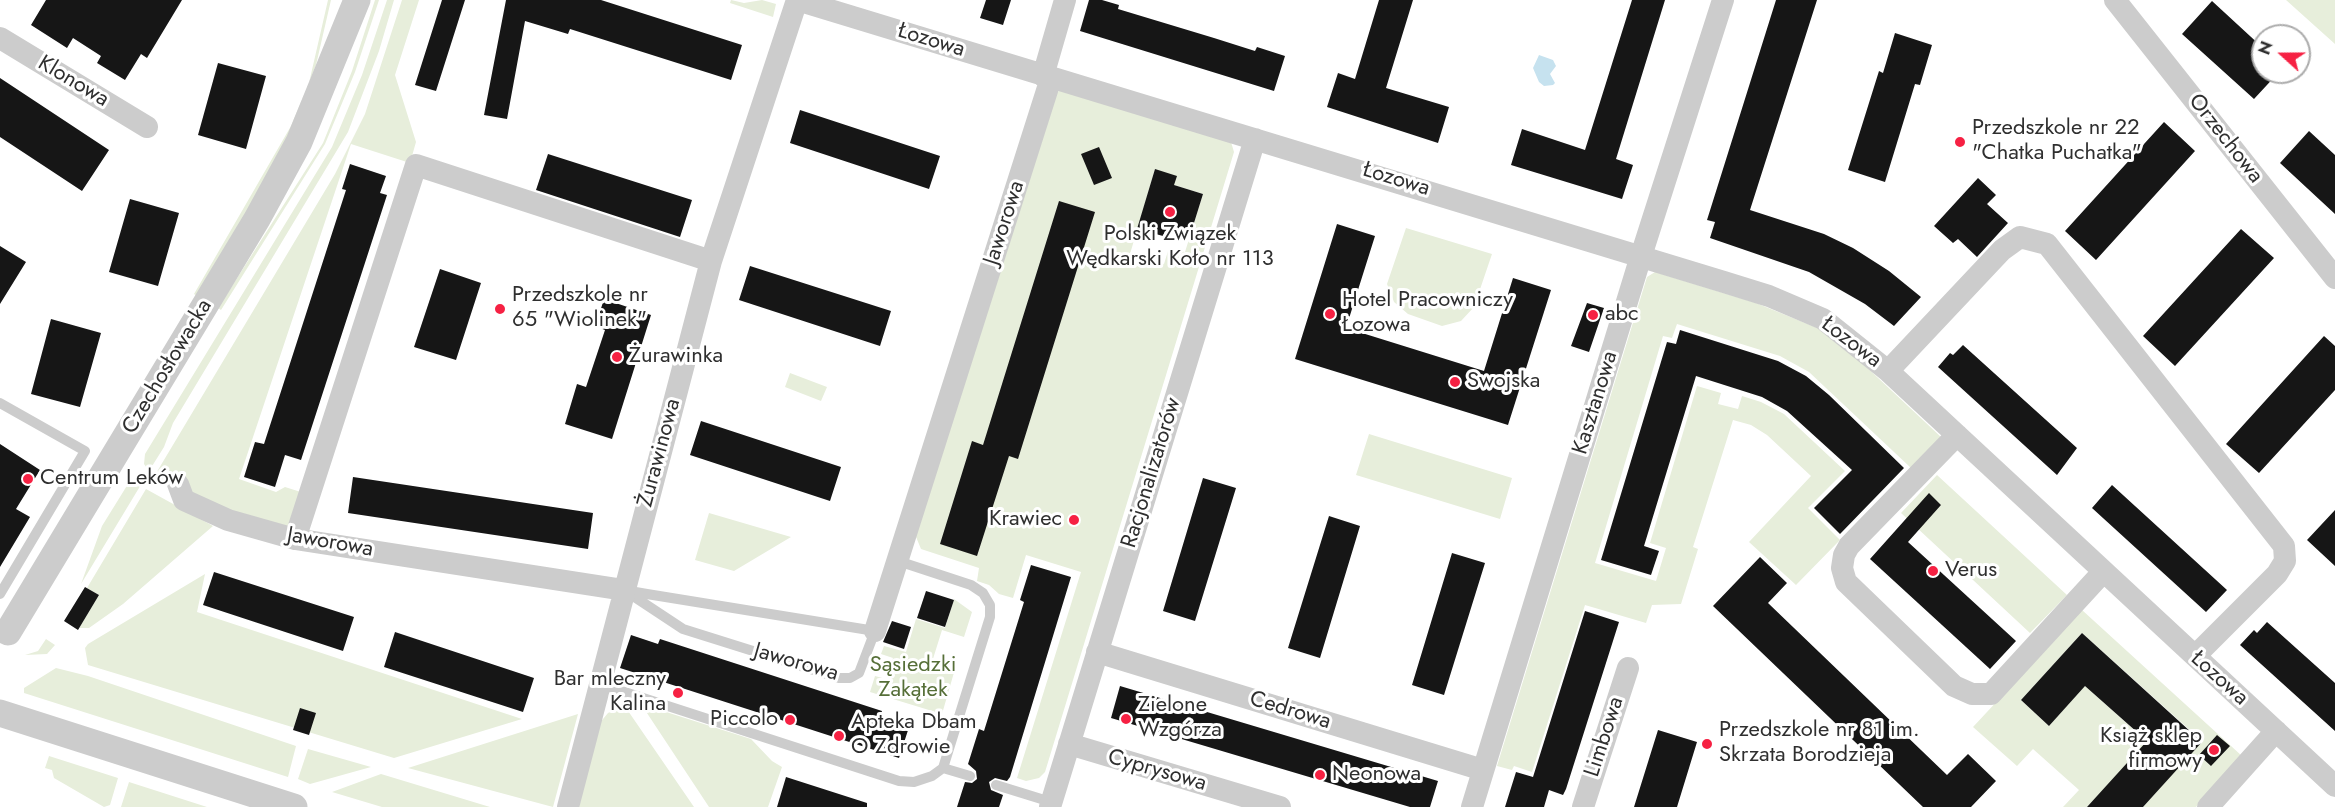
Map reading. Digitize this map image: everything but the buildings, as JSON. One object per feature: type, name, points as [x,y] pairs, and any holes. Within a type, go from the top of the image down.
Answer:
[{"type":"street","name":"Czechosłowacka","points":[[319,97],[341,0]]},
{"type":"street","name":"Czechosłowacka","points":[[8,632],[257,219],[299,142],[357,0]]},
{"type":"street","name":"Łozowa","points":[[797,0],[1047,77],[1391,178],[1799,308],[1838,329],[1888,371],[2335,786]]},
{"type":"street","name":"Żurawinowa","points":[[567,807],[711,261],[797,0]]},
{"type":"street","name":"Jaworowa","points":[[875,632],[1047,77],[1065,0]]},
{"type":"street","name":"Kasztanowa","points":[[1472,807],[1641,256],[1723,0]]},
{"type":"street","name":"Orzechowa","points":[[2115,0],[2335,278]]},
{"type":"street","name":"Klonowa","points":[[0,38],[147,127]]},
{"type":"street","name":"Racjonalizatorów","points":[[1050,804],[1255,139]]},
{"type":"street","points":[[296,539],[416,165],[711,261]]},
{"type":"street","points":[[1888,371],[2001,250],[2020,237],[2048,244],[2284,546],[2285,561],[2277,574],[2195,656]]},
{"type":"street","points":[[1957,435],[1850,546],[1844,555],[1842,568],[1846,582],[1954,686],[1972,694],[1991,694],[2103,572]]},
{"type":"street","name":"Jaworowa","points":[[178,484],[184,500],[228,520],[296,539],[624,590]]},
{"type":"street","name":"Cedrowa","points":[[1097,652],[1483,770]]},
{"type":"street","name":"Limbowa","points":[[1583,807],[1628,668]]},
{"type":"street","points":[[0,713],[245,800],[294,807]]},
{"type":"street","points":[[2208,807],[2276,731]]},
{"type":"street","name":"Cyprysowa","points":[[1069,744],[1280,807]]},
{"type":"lane","points":[[0,403],[85,452],[0,594]]},
{"type":"lane","points":[[600,684],[899,781],[914,783],[943,768],[990,617],[990,605],[983,593],[971,585],[898,561]]},
{"type":"lane","points":[[624,590],[875,632]]},
{"type":"lane","name":"Jaworowa","points":[[624,590],[683,629],[839,678],[850,678],[859,673],[875,632]]},
{"type":"lane","points":[[943,768],[970,777]]},
{"type":"lane","points":[[996,785],[1050,804]]},
{"type":"green space","points":[[328,0],[331,0],[316,65],[309,82]]},
{"type":"green space","points":[[375,0],[379,0],[355,72],[325,144],[221,310],[218,308],[323,143],[352,71]]},
{"type":"green space","points":[[387,0],[394,0],[379,51],[348,132],[173,423],[164,447],[149,471],[144,464],[145,454],[332,147],[362,75]]},
{"type":"green space","points":[[402,0],[419,0],[395,75],[416,142],[410,163],[351,144],[239,479],[276,492],[285,487],[304,493],[292,531],[188,495],[155,475],[335,174],[365,114]]},
{"type":"green space","points":[[731,0],[744,3],[762,0],[776,4],[773,17],[730,3]]},
{"type":"green space","points":[[2286,0],[2335,0],[2335,44]]},
{"type":"green space","points":[[1060,90],[1231,142],[1234,152],[1045,772],[1039,778],[1026,781],[1017,778],[1081,572],[1026,555],[1013,598],[999,594],[989,585],[977,581],[979,568],[921,549],[914,532],[1052,97]],"holes":[[[1155,169],[1174,185],[1203,194],[1185,252],[1172,249],[1168,251],[1164,264],[1130,254]]]},
{"type":"green space","points":[[306,91],[281,153],[197,296],[194,294],[291,126]]},
{"type":"green space","points":[[1406,228],[1492,254],[1474,307],[1461,321],[1442,326],[1408,314],[1394,302],[1387,284]]},
{"type":"green space","points":[[1655,272],[1756,303],[1820,329],[1860,361],[1941,437],[1911,468],[1809,372],[1780,356],[1677,324],[1672,338],[1663,336],[1595,563],[1656,581],[1666,548],[1650,543],[1697,386],[1721,393],[1718,404],[1738,409],[1742,396],[1761,402],[1784,414],[1845,471],[1808,508],[1840,540],[1796,585],[1749,542],[1811,476],[1767,435],[1751,425],[1733,420],[1693,547],[1698,549],[1681,604],[1652,605],[1646,623],[1585,605],[1532,772],[1514,766],[1512,770],[1497,766],[1647,277]]},
{"type":"green space","points":[[790,373],[827,387],[821,401],[785,387]]},
{"type":"green space","points":[[1369,434],[1512,478],[1500,519],[1356,475]]},
{"type":"green space","points":[[1937,475],[2067,595],[2030,633],[1901,513]]},
{"type":"green space","points":[[141,477],[145,478],[81,584],[102,526],[128,484]]},
{"type":"green space","points":[[146,489],[213,526],[123,604],[89,628],[79,628],[99,595],[87,588]]},
{"type":"green space","points":[[709,513],[791,537],[734,571],[695,560]]},
{"type":"green space","points":[[205,574],[197,612],[522,719],[394,758],[88,665],[85,648],[88,644]]},
{"type":"green space","name":"Sąsiedzki Zakątek","points":[[954,599],[972,612],[964,637],[942,630],[932,662],[955,669],[942,714],[870,692],[875,676],[886,679],[893,658],[881,654],[884,646],[906,652],[916,619],[945,628]]},
{"type":"green space","points":[[2082,610],[2242,756],[2196,807],[2143,807],[2202,741],[2082,633],[2021,700],[2049,726],[2088,682],[2092,692],[2142,737],[2145,735],[2150,741],[2087,807],[2063,807],[2079,790],[2033,749],[2017,766],[1973,727]]},
{"type":"green space","points":[[46,639],[55,645],[47,654],[25,655],[38,651]]},
{"type":"green space","points":[[56,668],[88,676],[296,746],[288,777],[24,693],[24,688]]},
{"type":"green space","points":[[641,704],[751,739],[772,761],[782,767],[768,807],[709,807]]},
{"type":"green space","points":[[624,705],[694,807],[579,807],[598,725],[608,713]]},
{"type":"green space","points":[[578,714],[553,807],[408,768]]},
{"type":"green space","points":[[308,749],[371,767],[310,784],[298,779]]},
{"type":"green space","points":[[49,756],[118,778],[110,805],[104,807],[54,778],[52,770],[45,768]]},
{"type":"green space","points":[[381,774],[490,807],[382,807],[332,792]]},
{"type":"green space","points":[[129,782],[207,807],[121,807]]},
{"type":"water","points":[[1539,55],[1553,60],[1556,66],[1550,74],[1555,83],[1553,85],[1544,86],[1539,82],[1533,68]]},
{"type":"place","name":"Przedszkole nr 22 \"Chatka Puchatka\"","points":[[1960,142]]},
{"type":"place","name":"Polski Związek Wędkarski Koło nr 113","points":[[1170,212]]},
{"type":"place","name":"Przedszkole nr 65 \"Wiolinek\"","points":[[500,309]]},
{"type":"place","name":"Hotel Pracowniczy Łozowa","points":[[1330,314]]},
{"type":"place","name":"abc","points":[[1593,315]]},
{"type":"place","name":"Żurawinka","points":[[617,357]]},
{"type":"place","name":"Swojska","points":[[1455,382]]},
{"type":"place","name":"Centrum Leków","points":[[28,479]]},
{"type":"place","name":"Krawiec","points":[[1074,520]]},
{"type":"place","name":"Verus","points":[[1933,571]]},
{"type":"place","name":"Bar mleczny Kalina","points":[[678,693]]},
{"type":"place","name":"Zielone Wzgórza","points":[[1126,719]]},
{"type":"place","name":"Piccolo","points":[[790,720]]},
{"type":"place","name":"Apteka Dbam O Zdrowie","points":[[839,736]]},
{"type":"place","name":"Przedszkole nr 81 im. Skrzata Borodzieja","points":[[1707,744]]},
{"type":"place","name":"Książ sklep firmowy","points":[[2214,750]]},
{"type":"place","name":"Neonowa","points":[[1320,775]]}]
